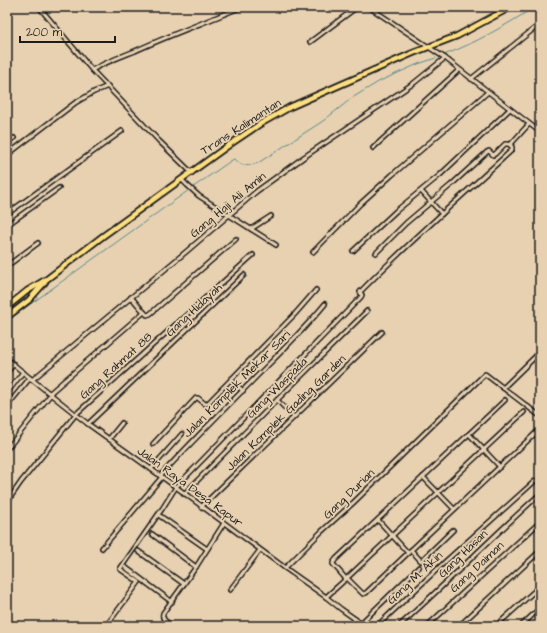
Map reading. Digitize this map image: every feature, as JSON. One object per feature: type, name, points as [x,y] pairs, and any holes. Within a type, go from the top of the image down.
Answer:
[{"type":"highway","name":"Trans Kalimantan","points":[[7,306],[47,279],[103,236],[243,135],[276,115],[308,99],[457,36],[511,7]]},
{"type":"highway","name":"Trans Kalimantan","points":[[7,317],[29,300],[47,279]]},
{"type":"street","points":[[39,7],[92,70],[192,172]]},
{"type":"street","points":[[92,70],[104,63],[241,7]]},
{"type":"street","points":[[310,42],[357,7]]},
{"type":"street","points":[[369,7],[430,47],[529,124],[539,130]]},
{"type":"street","points":[[471,79],[540,24]]},
{"type":"street","name":"Gang Haji Ali Amin","points":[[7,406],[31,379],[187,251],[228,214],[268,182],[414,82],[445,58]]},
{"type":"street","points":[[373,148],[459,70]]},
{"type":"street","points":[[7,155],[75,103],[108,86]]},
{"type":"street","points":[[313,252],[360,204],[488,92]]},
{"type":"street","points":[[353,251],[396,211],[440,175],[510,109]]},
{"type":"street","points":[[510,145],[529,124]]},
{"type":"street","points":[[7,214],[122,131]]},
{"type":"street","points":[[7,142],[14,138]]},
{"type":"street","points":[[376,253],[406,223],[487,152],[489,151],[494,155],[505,144],[510,145]]},
{"type":"street","points":[[106,626],[139,582],[120,569],[176,487],[362,295],[360,292],[420,233],[512,150],[510,145]]},
{"type":"street","points":[[182,180],[199,196],[276,245]]},
{"type":"street","points":[[7,225],[59,188]]},
{"type":"street","points":[[421,191],[442,214]]},
{"type":"street","points":[[251,229],[271,216]]},
{"type":"street","points":[[131,297],[147,315],[150,314],[236,239]]},
{"type":"street","points":[[7,266],[38,243]]},
{"type":"street","name":"Gang Rahmat 88","points":[[7,504],[21,482],[76,414],[253,255]]},
{"type":"street","name":"Gang Hidayah","points":[[88,424],[244,275]]},
{"type":"street","points":[[153,444],[196,398],[207,404],[295,314],[316,290]]},
{"type":"street","name":"Jalan Komplek Mekar Sari","points":[[102,548],[184,450],[289,345],[325,304]]},
{"type":"street","name":"Gang Waspada","points":[[184,494],[367,311]]},
{"type":"street","points":[[7,449],[50,394],[144,312]]},
{"type":"street","name":"Jalan Komplek Gading Garden","points":[[201,507],[382,332]]},
{"type":"street","points":[[540,352],[503,388],[540,416]]},
{"type":"street","name":"Jalan Raya Desa Kapur","points":[[7,359],[88,424],[365,626]]},
{"type":"street","points":[[7,372],[14,364]]},
{"type":"street","points":[[7,392],[23,372]]},
{"type":"street","name":"Gang Durian","points":[[285,568],[485,374],[503,388]]},
{"type":"street","points":[[231,379],[243,391]]},
{"type":"street","points":[[277,400],[294,418]]},
{"type":"street","points":[[505,400],[333,563],[363,594],[366,594],[454,509],[540,430]]},
{"type":"street","points":[[326,597],[524,412]]},
{"type":"street","points":[[109,438],[122,423]]},
{"type":"street","points":[[151,469],[182,434]]},
{"type":"street","points":[[469,434],[500,467]]},
{"type":"street","points":[[423,477],[454,509]]},
{"type":"street","name":"Gang M. Akin","points":[[377,626],[535,481]]},
{"type":"street","name":"Gang Hasan","points":[[399,626],[540,494]]},
{"type":"street","points":[[160,516],[207,549]]},
{"type":"street","points":[[378,520],[392,536],[420,561],[453,530]]},
{"type":"street","name":"Gang Daiman","points":[[427,626],[540,522]]},
{"type":"street","points":[[173,626],[165,621],[162,616],[163,613],[172,602],[224,523]]},
{"type":"street","points":[[152,534],[196,566]]},
{"type":"street","points":[[230,590],[260,550]]},
{"type":"street","points":[[138,551],[184,584]]},
{"type":"street","points":[[458,626],[540,551]]},
{"type":"street","points":[[361,623],[419,567]]},
{"type":"street","points":[[125,568],[172,602]]},
{"type":"street","points":[[496,626],[540,586]]},
{"type":"street","points":[[521,626],[540,608]]},
{"type":"street","points":[[350,626],[355,619]]},
{"type":"waterway","points":[[444,55],[502,27],[535,7]]},
{"type":"waterway","points":[[192,188],[232,160],[235,159],[246,166],[258,163],[323,121],[352,98],[380,81],[418,64],[436,58]]},
{"type":"waterway","points":[[7,321],[189,190]]}]
